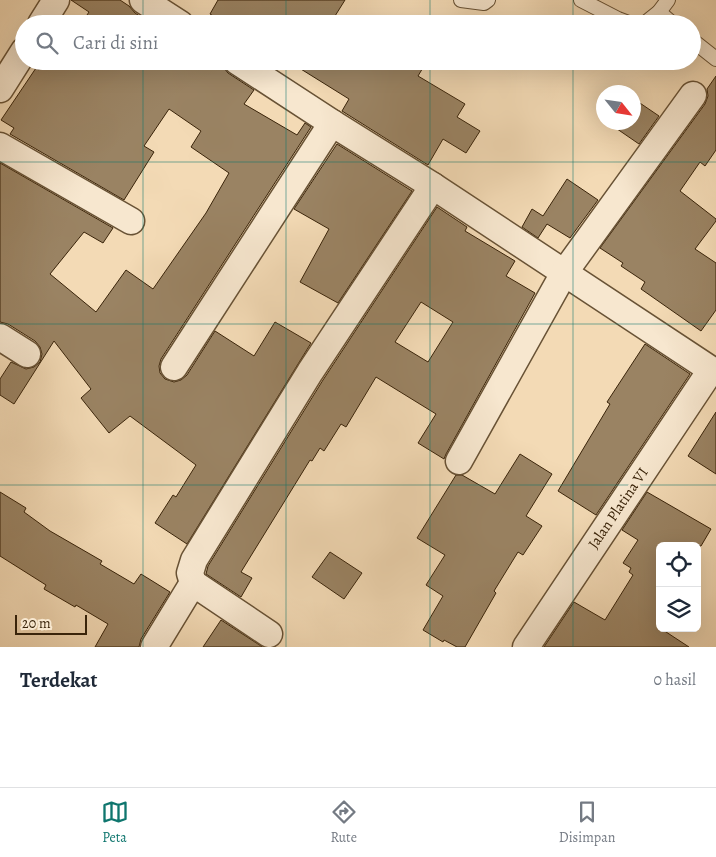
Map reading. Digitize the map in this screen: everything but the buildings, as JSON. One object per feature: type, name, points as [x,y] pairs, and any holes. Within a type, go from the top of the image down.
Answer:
[{"type":"street","points":[[143,0],[166,15]]},
{"type":"street","points":[[0,90],[15,66]]},
{"type":"street","points":[[251,70],[433,186],[713,371]]},
{"type":"street","points":[[460,461],[564,273],[693,95]]},
{"type":"street","points":[[174,367],[332,123]]},
{"type":"street","points":[[0,146],[131,221]]},
{"type":"street","points":[[269,634],[193,583],[190,573],[194,560],[310,372],[433,186]]},
{"type":"street","points":[[0,337],[27,354]]},
{"type":"street","name":"Jalan Platina VI","points":[[526,647],[713,371]]},
{"type":"street","points":[[154,647],[193,583]]},
{"type":"lane","points":[[460,0],[484,3],[488,0]]},
{"type":"lane","points":[[580,0],[610,15]]},
{"type":"lane","points":[[655,15],[668,0]]},
{"type":"lane","points":[[659,12],[662,15]]},
{"type":"lane","points":[[701,47],[716,59]]}]
